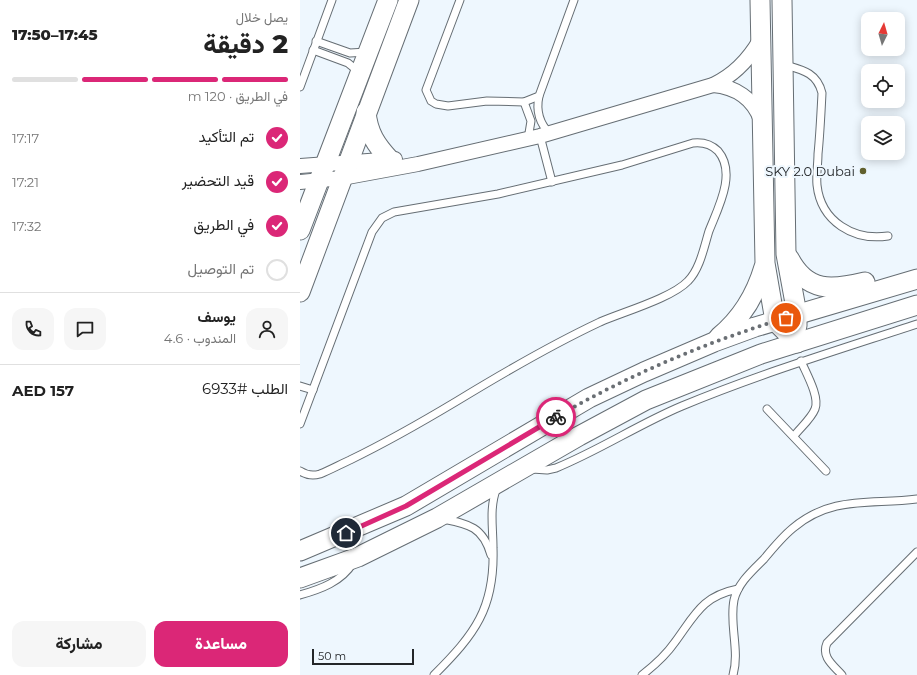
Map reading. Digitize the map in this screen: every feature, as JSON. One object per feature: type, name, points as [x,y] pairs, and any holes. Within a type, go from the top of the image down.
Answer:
[{"type":"street","points":[[300,230],[388,0]]},
{"type":"street","points":[[300,292],[409,0]]},
{"type":"street","points":[[760,0],[765,263],[775,321],[799,352]]},
{"type":"street","points":[[782,0],[786,254],[797,314],[799,352]]},
{"type":"street","points":[[300,182],[323,172],[429,161],[539,136],[713,85],[723,80],[741,67],[760,40]]},
{"type":"street","points":[[713,85],[729,88],[744,95],[755,107],[762,122]]},
{"type":"street","points":[[366,112],[372,138],[376,145],[390,160]]},
{"type":"street","points":[[345,170],[390,160],[415,159],[429,161]]},
{"type":"street","points":[[300,166],[323,172]]},
{"type":"street","points":[[300,210],[300,230]]},
{"type":"street","points":[[786,254],[792,266],[803,277],[813,284],[829,288],[845,287],[917,269]]},
{"type":"street","points":[[714,342],[733,324],[748,304],[758,284],[765,263]]},
{"type":"street","points":[[300,551],[346,533],[406,506],[589,398],[644,372],[714,342],[775,321],[917,279]]},
{"type":"street","points":[[300,578],[358,557],[437,518],[646,400],[761,354],[799,352],[917,306]]},
{"type":"street","points":[[300,560],[340,545],[377,528],[389,521],[406,506]]},
{"type":"street","points":[[300,540],[322,534],[346,533]]},
{"type":"lane","points":[[300,87],[332,0]]},
{"type":"lane","points":[[460,0],[428,84],[428,96],[431,101],[442,106],[487,101],[524,102],[540,96]]},
{"type":"lane","points":[[539,136],[540,119],[538,108],[540,96],[574,0]]},
{"type":"lane","points":[[316,41],[350,53],[369,52]]},
{"type":"lane","points":[[313,50],[348,64],[360,74]]},
{"type":"lane","points":[[783,64],[809,73],[820,85],[822,97],[817,184],[823,205],[829,214],[845,229],[866,237],[888,236]]},
{"type":"lane","points":[[524,102],[531,121],[539,136],[552,182]]},
{"type":"lane","points":[[300,424],[372,232],[382,218],[400,210],[498,194],[552,182],[622,165],[699,143],[711,146],[719,153],[722,158],[726,174],[724,191],[698,263],[689,281],[648,303],[600,322],[528,360],[408,431],[363,454],[320,474],[312,475],[300,471]]},
{"type":"lane","points":[[794,436],[813,412],[816,404],[815,396],[799,352],[917,324]]},
{"type":"lane","points":[[300,386],[313,390]]},
{"type":"lane","points":[[767,409],[826,471]]},
{"type":"lane","points":[[436,674],[464,643],[482,616],[492,585],[494,567],[492,507],[499,483]]},
{"type":"lane","points":[[732,675],[735,662],[733,604],[738,590],[741,583],[792,528],[818,511],[849,502],[917,499]]},
{"type":"lane","points":[[437,518],[461,522],[477,530],[487,542],[494,567]]},
{"type":"lane","points":[[842,675],[826,658],[825,653],[827,643],[917,552]]},
{"type":"lane","points":[[300,595],[328,585],[339,579],[349,570],[358,557]]},
{"type":"lane","points":[[642,675],[665,655],[701,606],[718,595],[738,590]]},
{"type":"way so far","points":[[556,417],[589,398],[644,372],[714,342],[755,327],[786,318]]},
{"type":"place","name":"SKY 2.0 Dubai","points":[[863,171]]},
{"type":"route","points":[[346,533],[406,506],[556,417]]}]
